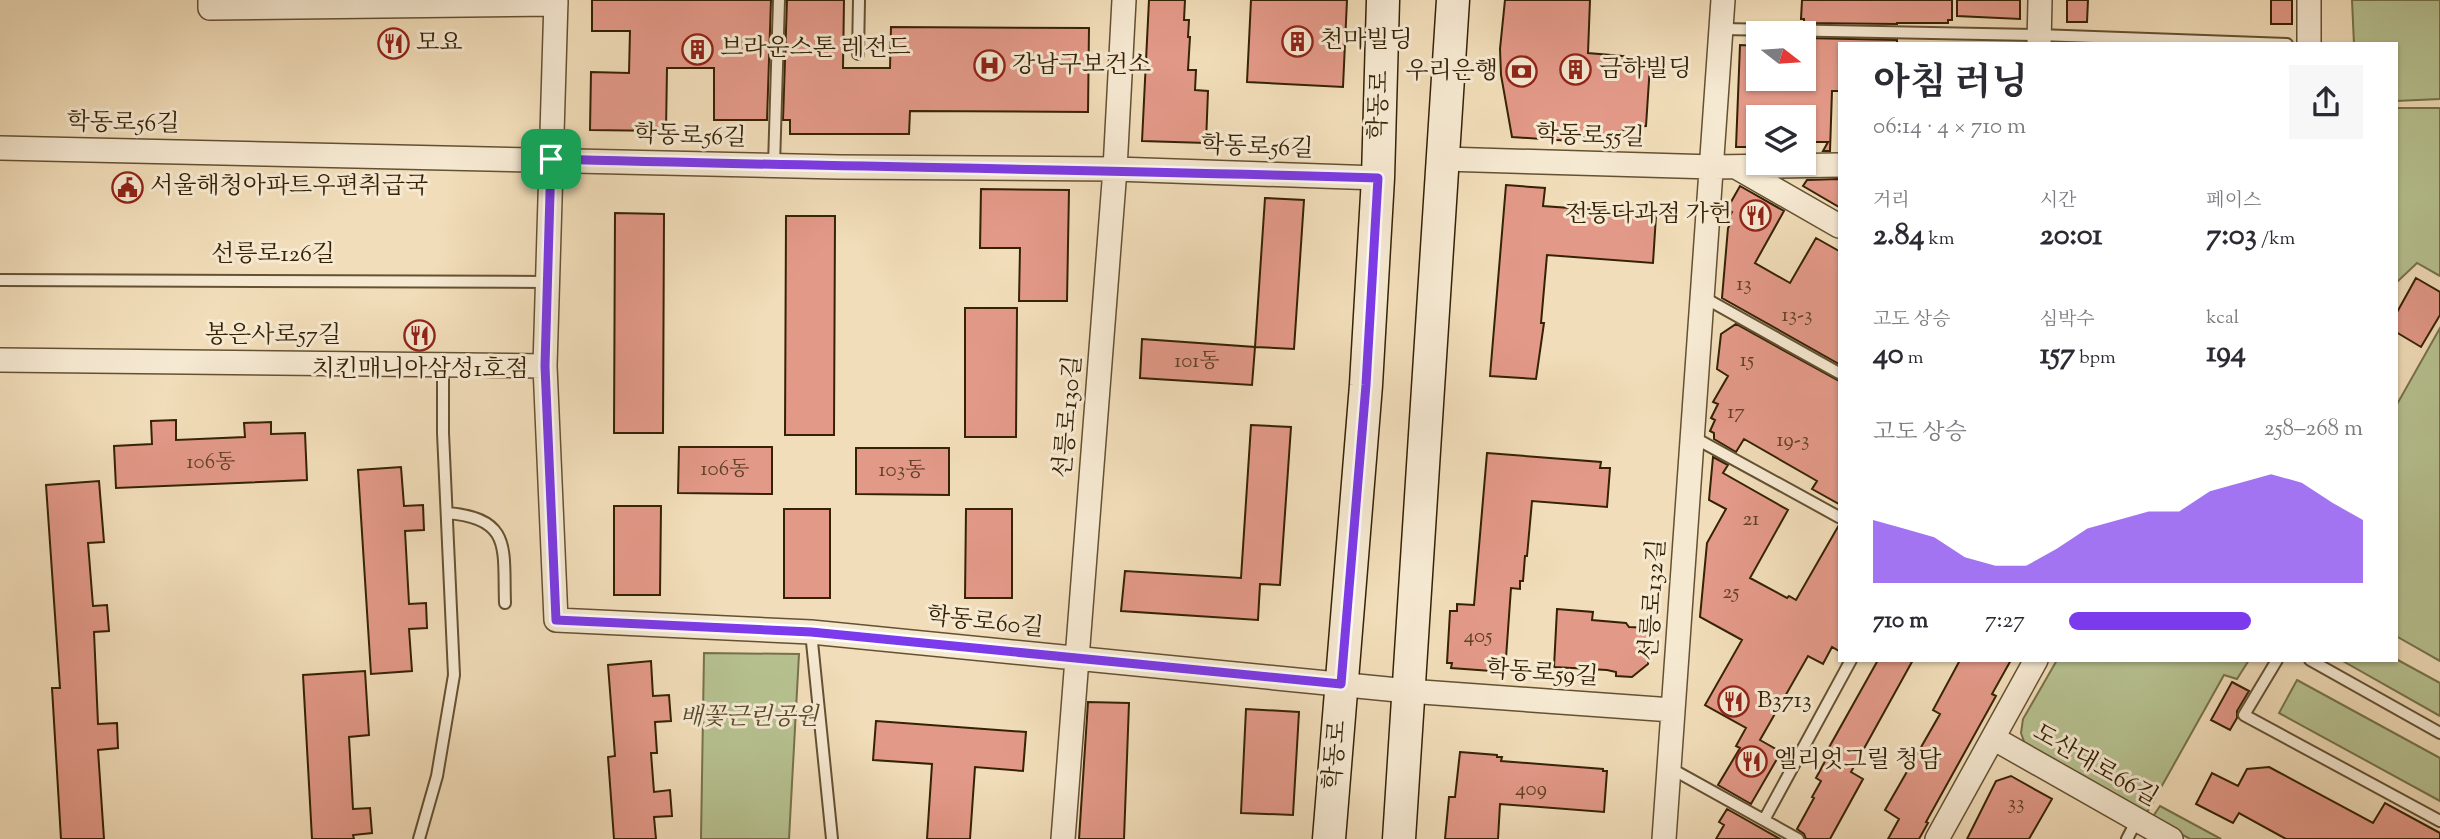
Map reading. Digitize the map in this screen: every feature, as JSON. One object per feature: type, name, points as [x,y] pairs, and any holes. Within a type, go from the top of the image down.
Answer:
[{"type":"main road","name":"학동로","points":[[1329,839],[1366,385],[1378,178],[1383,0]]},
{"type":"main road","points":[[1399,839],[1453,0]]},
{"type":"street","points":[[210,0],[210,8],[556,2],[545,366]]},
{"type":"street","name":"선릉로130길","points":[[1063,839],[1115,169],[1124,0]]},
{"type":"street","name":"선릉로132길","points":[[1664,839],[1703,297],[1724,167],[1721,29],[1723,0]]},
{"type":"street","points":[[2039,39],[2040,0]]},
{"type":"street","points":[[2309,0],[2309,42]]},
{"type":"street","name":"학동로56길","points":[[0,148],[774,165],[1115,169],[1378,178]]},
{"type":"street","name":"학동로55길","points":[[1444,159],[1724,167],[1838,164]]},
{"type":"street","name":"학동로55길","points":[[1724,167],[1838,225]]},
{"type":"street","name":"봉은사로57길","points":[[0,360],[545,366]]},
{"type":"street","name":"학동로60길","points":[[545,366],[556,620],[811,632],[1408,691]]},
{"type":"street","points":[[1937,839],[2035,662]]},
{"type":"street","name":"학동로59길","points":[[1408,691],[1672,710]]},
{"type":"street","name":"도산대로66길","points":[[1993,738],[2132,830],[2171,839]]},
{"type":"lane","points":[[774,165],[779,0]]},
{"type":"lane","points":[[858,54],[859,0]]},
{"type":"lane","points":[[1721,29],[2188,42]]},
{"type":"lane","name":"선릉로126길","points":[[0,280],[547,282]]},
{"type":"lane","points":[[1703,297],[1838,372]]},
{"type":"lane","points":[[419,839],[437,776],[454,675],[443,363]]},
{"type":"lane","points":[[1693,437],[1838,516]]},
{"type":"lane","points":[[447,513],[471,515],[489,524],[502,540],[505,603]]},
{"type":"lane","points":[[811,632],[832,839]]},
{"type":"lane","points":[[1764,820],[1850,662]]},
{"type":"lane","points":[[2276,662],[2244,715],[2440,821]]},
{"type":"lane","points":[[2314,662],[2440,733]]},
{"type":"lane","points":[[1670,768],[1798,839]]},
{"type":"green space","points":[[2352,0],[2440,0],[2440,99],[2398,101],[2398,42],[2354,42]]},
{"type":"green space","points":[[2398,108],[2440,108],[2440,276],[2417,263],[2398,281]]},
{"type":"green space","points":[[2440,328],[2440,661],[2398,637],[2398,402]]},
{"type":"green space","name":"배꽃근린공원","points":[[704,653],[799,654],[789,839],[701,839]]},
{"type":"green space","points":[[2398,660],[2440,683],[2440,716],[2345,662]]},
{"type":"green space","points":[[2056,662],[2248,662],[2237,679],[2224,675],[2145,816],[2027,750],[2021,733],[2023,719]]},
{"type":"green space","points":[[2297,680],[2440,758],[2440,801],[2279,713]]},
{"type":"green space","points":[[2160,806],[2221,839],[2190,839],[2152,818]]},
{"type":"building","name":"브라운스톤 레전드","points":[[592,0],[771,0],[767,120],[714,120],[714,68],[667,68],[666,131],[590,130],[591,72],[629,73],[630,31],[592,31]]},
{"type":"building","points":[[787,0],[844,0],[843,68],[890,68],[891,27],[1089,28],[1088,112],[910,111],[909,134],[790,134],[790,120],[783,120]]},
{"type":"building","points":[[1149,0],[1185,0],[1184,20],[1189,20],[1190,37],[1188,70],[1196,70],[1195,90],[1208,91],[1206,143],[1142,141]]},
{"type":"building","name":"천마빌딩","points":[[1251,0],[1347,0],[1343,87],[1247,82]]},
{"type":"building","name":"금하빌딩","points":[[1505,0],[1590,0],[1588,53],[1634,57],[1650,65],[1646,126],[1618,132],[1606,141],[1573,134],[1571,141],[1512,137],[1501,75],[1500,49]]},
{"type":"building","points":[[1802,0],[1952,0],[1952,20],[1948,20],[1948,23],[1816,23],[1801,19]]},
{"type":"building","points":[[1957,0],[2020,0],[2020,19],[1957,16]]},
{"type":"building","points":[[2067,0],[2088,0],[2087,22],[2067,22]]},
{"type":"building","points":[[2271,0],[2292,0],[2292,24],[2271,24]]},
{"type":"building","points":[[1816,38],[1897,40],[1838,42],[1838,91],[1832,91],[1830,151],[1823,151],[1828,142],[1816,142],[1816,105],[1746,105],[1746,147],[1736,147],[1740,45],[1746,45],[1746,91],[1816,91]]},
{"type":"building","points":[[1838,179],[1838,206],[1803,186],[1807,180]]},
{"type":"building","points":[[1506,185],[1545,188],[1543,206],[1656,216],[1653,263],[1547,255],[1541,323],[1544,323],[1536,379],[1490,376]]},
{"type":"building","points":[[1740,186],[1784,211],[1755,263],[1790,283],[1816,238],[1838,250],[1838,363],[1722,298],[1728,228],[1731,223],[1727,221],[1732,212],[1727,209]]},
{"type":"building","points":[[981,189],[1069,190],[1067,301],[1019,301],[1020,248],[980,248]]},
{"type":"building","points":[[1265,198],[1304,200],[1294,349],[1255,347]]},
{"type":"building","points":[[615,213],[664,214],[663,433],[614,433]]},
{"type":"building","points":[[786,216],[835,216],[834,435],[785,435]]},
{"type":"building","points":[[2416,278],[2440,292],[2440,315],[2421,347],[2398,333],[2398,310]]},
{"type":"building","points":[[965,308],[1017,308],[1016,437],[965,437]]},
{"type":"building","points":[[1736,324],[1838,380],[1838,503],[1812,489],[1817,481],[1744,439],[1736,452],[1714,439],[1714,433],[1710,431],[1715,420],[1711,418],[1718,404],[1713,402],[1728,376],[1717,369],[1721,334]]},
{"type":"building","points":[[1142,339],[1255,347],[1252,385],[1140,378]]},
{"type":"building","points":[[176,420],[176,440],[245,437],[244,423],[271,422],[271,434],[305,433],[307,480],[116,488],[114,446],[152,444],[151,421]]},
{"type":"building","points":[[1251,425],[1291,427],[1280,585],[1260,584],[1258,620],[1121,611],[1125,571],[1241,578]]},
{"type":"building","points":[[679,447],[772,447],[772,494],[678,493]]},
{"type":"building","points":[[856,448],[949,448],[949,495],[856,494]]},
{"type":"building","points":[[1487,453],[1601,462],[1600,468],[1610,468],[1607,507],[1532,501],[1523,581],[1520,581],[1520,589],[1511,588],[1505,672],[1451,668],[1452,663],[1447,663],[1450,611],[1457,611],[1457,604],[1474,605]]},
{"type":"building","points":[[1713,457],[1728,465],[1723,473],[1788,510],[1750,578],[1796,600],[1838,527],[1838,650],[1832,647],[1823,664],[1808,656],[1760,740],[1781,752],[1751,804],[1718,785],[1740,748],[1736,746],[1746,728],[1705,705],[1742,640],[1700,617],[1707,543],[1726,509],[1709,500]]},
{"type":"building","points":[[401,467],[404,506],[423,505],[424,530],[405,531],[409,604],[426,603],[427,628],[409,629],[412,671],[371,674],[358,470]]},
{"type":"building","points":[[99,481],[104,542],[88,543],[93,606],[107,605],[109,631],[94,632],[98,724],[117,723],[118,748],[98,750],[104,839],[61,839],[52,688],[60,688],[46,485]]},
{"type":"building","points":[[614,506],[661,506],[660,595],[614,595]]},
{"type":"building","points":[[784,509],[830,509],[830,598],[784,598]]},
{"type":"building","points":[[966,509],[1012,509],[1012,598],[965,598]]},
{"type":"building","points":[[1557,609],[1593,612],[1592,620],[1651,628],[1648,664],[1632,677],[1616,676],[1616,672],[1607,670],[1554,667]]},
{"type":"building","points":[[651,661],[653,696],[669,695],[671,721],[655,722],[657,753],[651,753],[654,792],[670,790],[672,816],[654,817],[656,839],[614,839],[608,757],[615,756],[608,665]]},
{"type":"building","points":[[1877,662],[1912,662],[1851,772],[1863,779],[1830,839],[1806,839],[1797,829],[1821,781],[1816,778],[1830,752],[1827,751]]},
{"type":"building","points":[[1959,662],[2010,662],[1992,694],[1996,696],[1919,839],[1888,839],[1899,819],[1885,810],[1940,714],[1933,710]]},
{"type":"building","points":[[365,671],[369,735],[349,737],[353,809],[370,808],[372,833],[353,835],[354,839],[312,839],[303,675]]},
{"type":"building","points":[[2232,682],[2249,691],[2230,730],[2211,720]]},
{"type":"building","points":[[1088,702],[1129,703],[1124,839],[1079,839]]},
{"type":"building","points":[[1246,709],[1299,712],[1293,815],[1241,813]]},
{"type":"building","points":[[876,721],[1026,732],[1023,771],[975,767],[970,839],[927,839],[932,764],[873,760]]},
{"type":"building","points":[[1460,752],[1497,755],[1502,757],[1501,761],[1603,769],[1607,771],[1604,812],[1500,804],[1498,839],[1445,839],[1449,797],[1455,797]]},
{"type":"building","points":[[2269,767],[2373,823],[2385,803],[2440,833],[2440,839],[2286,839],[2239,813],[2233,823],[2196,804],[2212,773],[2238,786],[2247,769]]},
{"type":"building","points":[[2011,776],[2052,799],[2029,839],[1967,839],[1996,781]]},
{"type":"building","points":[[1727,809],[1780,839],[1716,839],[1724,825],[1719,822]]},
{"type":"place","name":"천마빌딩","points":[[1297,41]]},
{"type":"place","name":"모요","points":[[393,44]]},
{"type":"place","name":"브라운스톤 레전드","points":[[697,49]]},
{"type":"place","name":"강남구보건소","points":[[989,66]]},
{"type":"place","name":"금하빌딩","points":[[1576,70]]},
{"type":"place","name":"우리은행","points":[[1521,72]]},
{"type":"place","name":"서울해청아파트우편취급국","points":[[127,187]]},
{"type":"place","name":"전통다과점 가헌","points":[[1755,215]]},
{"type":"place","name":"치킨매니아삼성1호점","points":[[420,336]]},
{"type":"place","name":"B3713","points":[[1734,701]]},
{"type":"place","name":"엘리엇그릴 청담","points":[[1751,761]]},
{"type":"route","points":[[551,159],[839,167],[1115,169],[1378,178],[1366,385],[1341,684],[811,632],[556,620],[545,366],[551,159]]}]
